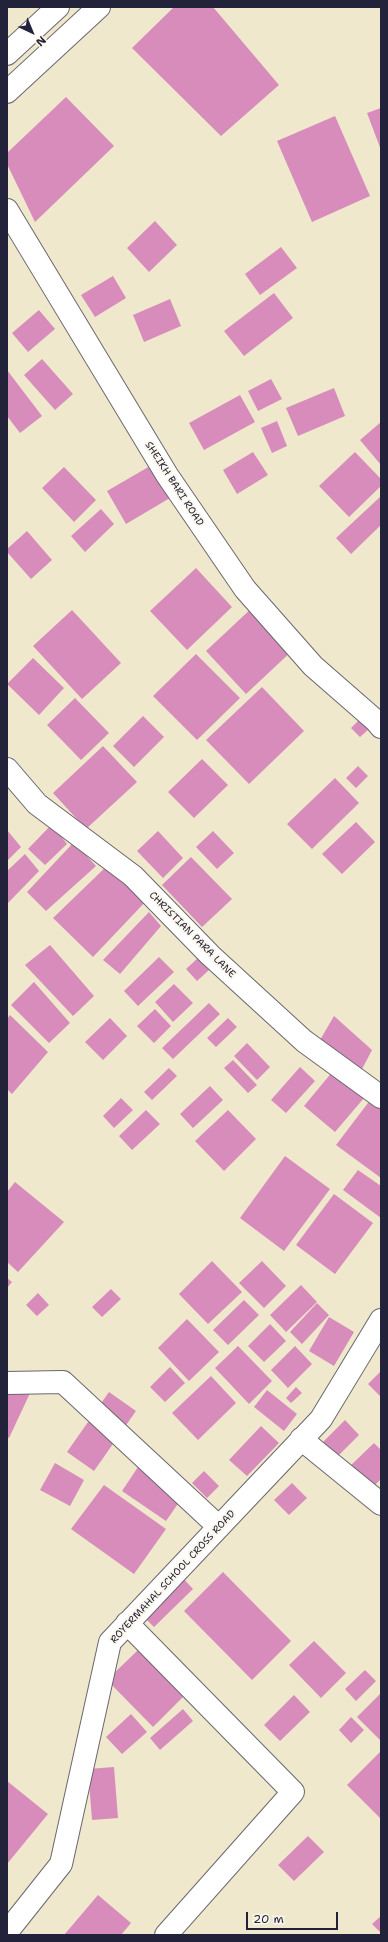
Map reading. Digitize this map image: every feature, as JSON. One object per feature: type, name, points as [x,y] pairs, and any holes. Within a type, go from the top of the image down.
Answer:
[{"type":"street","points":[[7,54],[58,7]]},
{"type":"street","points":[[7,92],[99,7]]},
{"type":"street","name":"SHEIKH BARI ROAD","points":[[7,210],[167,475],[245,589],[313,666],[376,721],[381,728]]},
{"type":"street","name":"CHRISTIAN PARA LANE","points":[[7,769],[37,804],[133,876],[210,956],[304,1041],[381,1097]]},
{"type":"street","name":"ROYERMAHAL SCHOOL CROSS ROAD","points":[[7,1932],[61,1864],[110,1642],[322,1419],[381,1320]]},
{"type":"street","points":[[7,1383],[63,1382],[219,1527]]},
{"type":"street","points":[[302,1439],[381,1504]]},
{"type":"street","points":[[127,1623],[293,1792],[166,1935]]},
{"type":"building","points":[[174,7],[213,7],[279,85],[221,136],[132,48]]},
{"type":"building","points":[[66,97],[114,146],[35,222],[7,164],[7,153]]},
{"type":"building","points":[[381,108],[381,150],[367,113]]},
{"type":"building","points":[[335,116],[370,196],[312,222],[277,141]]},
{"type":"building","points":[[155,221],[177,245],[149,272],[127,248]]},
{"type":"building","points":[[281,247],[297,268],[260,295],[245,274]]},
{"type":"building","points":[[113,276],[126,298],[95,317],[81,295]]},
{"type":"building","points":[[274,293],[293,318],[244,356],[224,331]]},
{"type":"building","points":[[170,299],[181,326],[144,342],[133,315]]},
{"type":"building","points":[[39,310],[55,329],[28,352],[12,333]]},
{"type":"building","points":[[42,359],[73,394],[55,410],[24,375]]},
{"type":"building","points":[[7,370],[42,416],[20,433],[7,416]]},
{"type":"building","points":[[271,379],[282,399],[258,411],[248,391]]},
{"type":"building","points":[[334,388],[345,416],[298,436],[286,408]]},
{"type":"building","points":[[240,395],[255,422],[204,450],[189,423]]},
{"type":"building","points":[[277,421],[287,446],[272,453],[261,428]]},
{"type":"building","points":[[381,422],[381,465],[360,440]]},
{"type":"building","points":[[253,452],[268,475],[237,494],[223,470]]},
{"type":"building","points":[[355,452],[381,479],[381,486],[349,517],[319,486]]},
{"type":"building","points":[[157,462],[175,495],[126,524],[107,491]]},
{"type":"building","points":[[64,467],[96,500],[74,522],[42,488]]},
{"type":"building","points":[[380,497],[381,525],[351,554],[336,538]]},
{"type":"building","points":[[101,509],[114,524],[85,552],[71,536]]},
{"type":"building","points":[[27,531],[52,560],[31,579],[7,552],[7,549]]},
{"type":"building","points":[[196,568],[232,607],[187,650],[150,611]]},
{"type":"building","points":[[254,606],[294,649],[246,694],[206,651]]},
{"type":"building","points":[[72,610],[121,663],[82,699],[33,646]]},
{"type":"building","points":[[196,654],[240,698],[197,740],[153,696]]},
{"type":"building","points":[[33,658],[64,688],[39,715],[7,684]]},
{"type":"building","points":[[262,687],[304,731],[249,784],[206,740]]},
{"type":"building","points":[[75,698],[109,733],[81,760],[47,725]]},
{"type":"building","points":[[143,716],[164,737],[134,767],[113,746]]},
{"type":"building","points":[[361,718],[370,728],[360,737],[351,728]]},
{"type":"building","points":[[103,746],[137,782],[86,829],[53,793]]},
{"type":"building","points":[[202,759],[228,785],[194,818],[168,792]]},
{"type":"building","points":[[358,766],[368,776],[356,788],[346,778]]},
{"type":"building","points":[[335,778],[359,803],[312,849],[287,824]]},
{"type":"building","points":[[356,822],[375,842],[342,874],[322,854]]},
{"type":"building","points":[[52,824],[67,844],[45,865],[28,849]]},
{"type":"building","points":[[7,830],[21,847],[7,861]]},
{"type":"building","points":[[158,831],[183,858],[163,878],[137,851]]},
{"type":"building","points":[[213,831],[234,853],[217,869],[196,847]]},
{"type":"building","points":[[74,842],[96,866],[46,911],[27,892]]},
{"type":"building","points":[[25,854],[39,871],[8,903],[7,871]]},
{"type":"building","points":[[191,857],[232,899],[202,927],[162,885]]},
{"type":"building","points":[[111,862],[148,899],[93,957],[53,918]]},
{"type":"building","points":[[149,912],[161,926],[120,974],[103,960]]},
{"type":"building","points":[[50,945],[94,996],[73,1016],[25,965]]},
{"type":"building","points":[[159,957],[174,972],[138,1006],[124,991]]},
{"type":"building","points":[[198,958],[209,970],[197,981],[186,969]]},
{"type":"building","points":[[34,982],[70,1023],[49,1043],[11,1005]]},
{"type":"building","points":[[174,984],[193,1003],[173,1022],[155,1002]]},
{"type":"building","points":[[209,1003],[220,1014],[173,1059],[162,1048]]},
{"type":"building","points":[[155,1009],[171,1026],[154,1043],[137,1026]]},
{"type":"building","points":[[10,1015],[48,1052],[12,1094],[7,1089],[7,1019]]},
{"type":"building","points":[[334,1016],[372,1050],[361,1071],[320,1040]]},
{"type":"building","points":[[110,1018],[127,1036],[103,1060],[85,1042]]},
{"type":"building","points":[[228,1018],[237,1027],[216,1047],[207,1038]]},
{"type":"building","points":[[247,1043],[270,1067],[257,1080],[234,1056]]},
{"type":"building","points":[[233,1060],[257,1085],[248,1093],[224,1068]]},
{"type":"building","points":[[300,1067],[315,1081],[286,1113],[271,1100]]},
{"type":"building","points":[[169,1068],[177,1076],[152,1100],[144,1092]]},
{"type":"building","points":[[333,1071],[364,1098],[335,1132],[304,1106]]},
{"type":"building","points":[[210,1086],[223,1100],[193,1128],[180,1114]]},
{"type":"building","points":[[121,1098],[133,1110],[114,1128],[103,1116]]},
{"type":"building","points":[[371,1099],[381,1107],[381,1178],[336,1145]]},
{"type":"building","points":[[146,1110],[160,1124],[132,1150],[119,1136]]},
{"type":"building","points":[[228,1110],[256,1139],[224,1171],[195,1141]]},
{"type":"building","points":[[285,1156],[330,1189],[284,1251],[240,1218]]},
{"type":"building","points":[[358,1170],[381,1186],[381,1218],[343,1190]]},
{"type":"building","points":[[15,1182],[64,1222],[18,1272],[7,1262],[7,1192]]},
{"type":"building","points":[[334,1194],[373,1223],[335,1274],[296,1245]]},
{"type":"building","points":[[212,1261],[242,1292],[208,1324],[179,1294]]},
{"type":"building","points":[[262,1261],[286,1286],[264,1308],[239,1283]]},
{"type":"building","points":[[7,1278],[12,1282],[7,1288]]},
{"type":"building","points":[[301,1285],[317,1302],[286,1332],[270,1315]]},
{"type":"building","points":[[111,1289],[121,1299],[102,1317],[92,1307]]},
{"type":"building","points":[[38,1293],[49,1305],[37,1316],[26,1305]]},
{"type":"building","points":[[244,1300],[259,1315],[228,1345],[213,1330]]},
{"type":"building","points":[[317,1303],[329,1315],[302,1344],[290,1332]]},
{"type":"building","points":[[329,1317],[354,1332],[334,1366],[309,1351]]},
{"type":"building","points":[[187,1319],[219,1352],[189,1381],[158,1348]]},
{"type":"building","points":[[270,1324],[286,1341],[264,1362],[248,1346]]},
{"type":"building","points":[[238,1346],[272,1381],[249,1404],[215,1368]]},
{"type":"building","points":[[295,1346],[312,1364],[288,1388],[271,1370]]},
{"type":"building","points":[[170,1367],[185,1383],[165,1402],[150,1387]]},
{"type":"building","points":[[381,1371],[381,1397],[368,1384]]},
{"type":"building","points":[[211,1376],[236,1403],[198,1440],[172,1413]]},
{"type":"building","points":[[7,1380],[31,1391],[9,1438],[7,1437]]},
{"type":"building","points":[[296,1387],[302,1393],[291,1403],[286,1398]]},
{"type":"building","points":[[267,1390],[297,1414],[284,1431],[254,1407]]},
{"type":"building","points":[[109,1392],[136,1411],[94,1471],[67,1452]]},
{"type":"building","points":[[345,1420],[359,1435],[335,1459],[321,1444]]},
{"type":"building","points":[[261,1426],[279,1443],[247,1476],[229,1460]]},
{"type":"building","points":[[374,1443],[381,1450],[381,1479],[371,1489],[349,1467]]},
{"type":"building","points":[[55,1463],[84,1480],[70,1506],[40,1490]]},
{"type":"building","points":[[140,1464],[184,1495],[166,1521],[122,1491]]},
{"type":"building","points":[[204,1471],[219,1486],[207,1498],[192,1483]]},
{"type":"building","points":[[292,1483],[307,1498],[289,1515],[274,1500]]},
{"type":"building","points":[[104,1485],[166,1529],[134,1574],[71,1529]]},
{"type":"building","points":[[223,1572],[291,1641],[252,1680],[184,1611]]},
{"type":"building","points":[[181,1576],[193,1589],[154,1627],[142,1615]]},
{"type":"building","points":[[314,1641],[346,1673],[321,1698],[289,1665]]},
{"type":"building","points":[[138,1650],[183,1697],[153,1727],[107,1680]]},
{"type":"building","points":[[365,1670],[376,1681],[356,1701],[345,1689]]},
{"type":"building","points":[[381,1693],[381,1741],[357,1717]]},
{"type":"building","points":[[294,1695],[310,1712],[280,1741],[264,1725]]},
{"type":"building","points":[[183,1709],[193,1721],[160,1750],[150,1738]]},
{"type":"building","points":[[131,1714],[147,1732],[122,1754],[106,1737]]},
{"type":"building","points":[[351,1717],[364,1730],[351,1743],[339,1730]]},
{"type":"building","points":[[380,1752],[381,1754],[381,1819],[347,1785]]},
{"type":"building","points":[[114,1767],[118,1818],[92,1820],[88,1769]]},
{"type":"building","points":[[7,1781],[48,1814],[7,1864]]},
{"type":"building","points":[[308,1836],[324,1852],[294,1881],[278,1865]]},
{"type":"building","points":[[98,1895],[131,1923],[121,1935],[64,1935]]},
{"type":"building","points":[[381,1916],[381,1933],[372,1924]]}]
